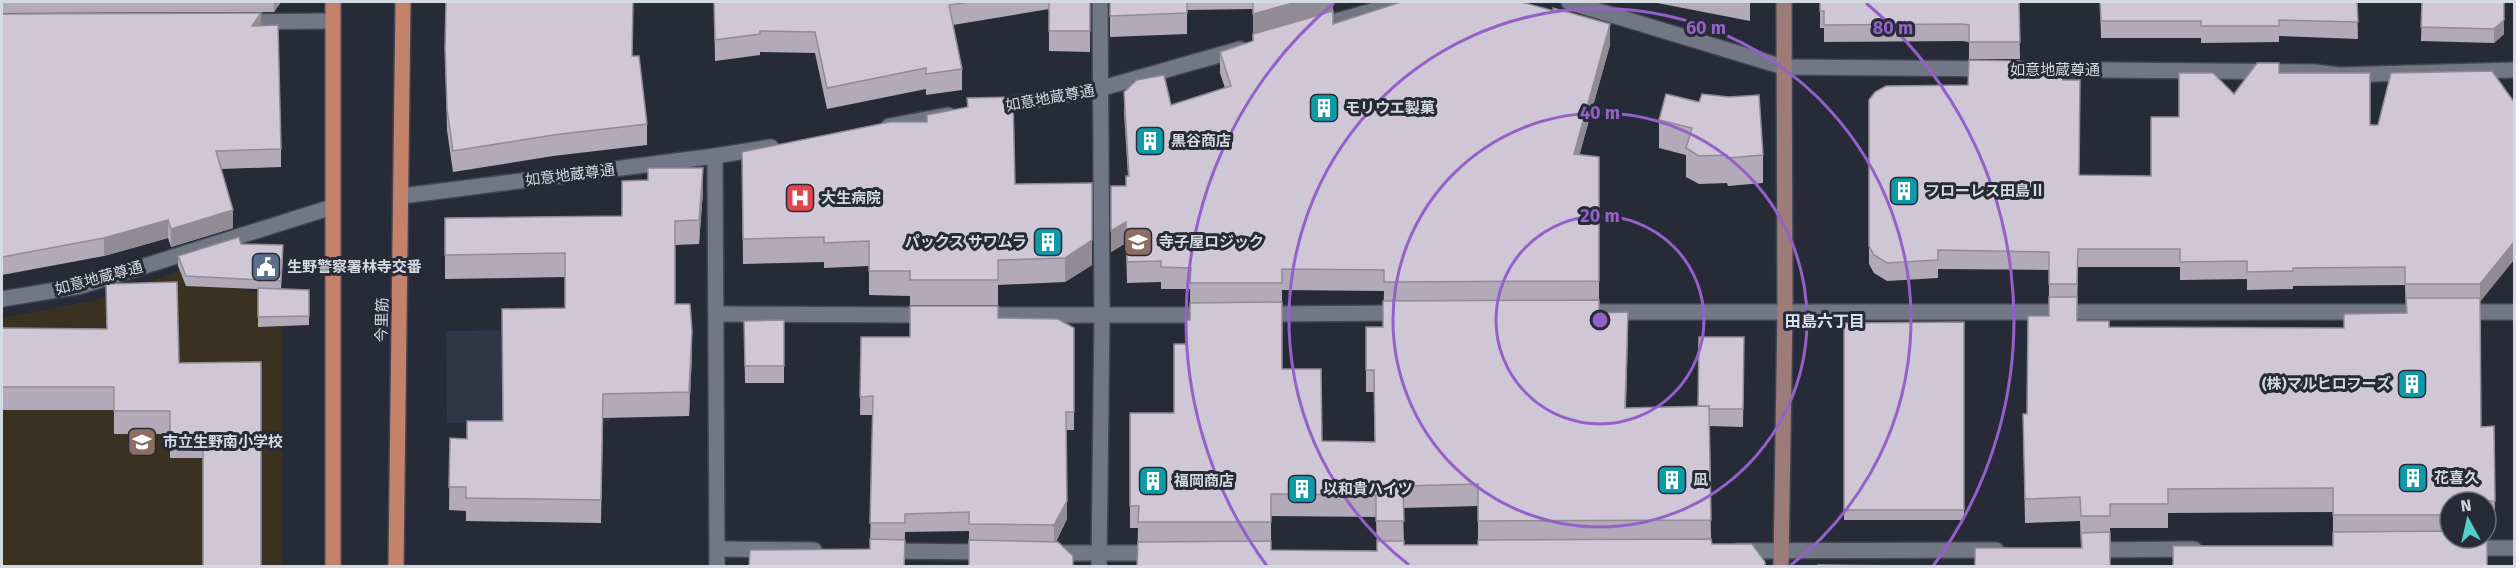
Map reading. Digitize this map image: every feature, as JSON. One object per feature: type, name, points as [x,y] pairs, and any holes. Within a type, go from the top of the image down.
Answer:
[{"type":"main road","points":[[333,2],[333,567]]},
{"type":"main road","name":"今里筋","points":[[396,567],[403,2]]},
{"type":"street","points":[[1099,560],[1102,315],[1100,2]]},
{"type":"street","points":[[1302,31],[1404,2]]},
{"type":"street","name":"如意地蔵尊通","points":[[1569,2],[1784,67],[2315,72],[2339,75],[2514,70]]},
{"type":"street","points":[[1781,567],[1785,311],[1784,2]]},
{"type":"street","points":[[228,22],[333,21]]},
{"type":"street","name":"如意地蔵尊通","points":[[982,109],[1099,89],[1257,44]]},
{"type":"street","points":[[878,128],[959,114]]},
{"type":"street","name":"如意地蔵尊通","points":[[402,196],[715,156],[784,144]]},
{"type":"street","points":[[715,156],[717,567]]},
{"type":"street","name":"如意地蔵尊通","points":[[2,299],[81,286],[332,207]]},
{"type":"street","points":[[1569,312],[2514,312]]},
{"type":"street","points":[[1246,314],[1413,313]]},
{"type":"street","points":[[716,314],[1222,315]]},
{"type":"street","points":[[2498,548],[2514,548]]},
{"type":"street","points":[[717,549],[824,550]]},
{"type":"street","points":[[2077,550],[2207,549]]},
{"type":"street","points":[[1722,551],[2006,550]]},
{"type":"street","points":[[872,551],[1003,552]]},
{"type":"street","points":[[1039,553],[1099,560],[1171,553]]},
{"type":"shaded area","name":"市立生野南小学校","points":[[241,249],[249,292],[282,287],[282,566],[2,566],[2,318],[97,300]]},
{"type":"shaded area","points":[[608,329],[610,421],[447,423],[446,331]]},
{"type":"building","points":[[446,2],[633,2],[632,56],[639,56],[647,124],[553,135],[453,151],[447,109]]},
{"type":"building","points":[[714,2],[969,2],[949,5],[962,69],[926,74],[926,68],[827,88],[815,32],[760,31],[760,34],[715,40]]},
{"type":"building","points":[[1049,2],[1090,2],[1090,31],[1049,31]]},
{"type":"building","points":[[1110,2],[1187,2],[1187,13],[1110,16]]},
{"type":"building","points":[[1253,2],[1297,2],[1253,14]]},
{"type":"building","points":[[1401,2],[1521,2],[1554,11],[1553,8],[1610,24],[1574,154],[1599,157],[1599,281],[1384,282],[1384,270],[1282,269],[1282,283],[1190,283],[1191,268],[1161,267],[1161,261],[1127,262],[1126,222],[1111,231],[1111,186],[1126,186],[1126,176],[1129,176],[1124,92],[1137,80],[1164,75],[1171,105],[1231,86],[1220,52],[1253,41],[1253,34],[1333,11],[1333,24]]},
{"type":"building","points":[[1820,2],[2019,2],[2020,42],[1969,42],[1969,25],[1962,24],[1824,25],[1824,11],[1820,11]]},
{"type":"building","points":[[2100,2],[2357,2],[2358,22],[2279,20],[2279,26],[2201,26],[2201,21],[2101,21]]},
{"type":"building","points":[[2422,2],[2504,2],[2504,20],[2494,29],[2421,27]]},
{"type":"building","points":[[261,13],[252,26],[278,25],[281,149],[216,151],[233,210],[171,229],[168,220],[104,238],[2,257],[2,14]]},
{"type":"building","points":[[1969,60],[2020,61],[2021,72],[2063,72],[2063,80],[2080,80],[2079,175],[2151,176],[2151,117],[2179,117],[2179,73],[2213,73],[2234,94],[2257,63],[2279,63],[2279,73],[2370,73],[2370,125],[2378,125],[2391,73],[2492,71],[2514,102],[2514,242],[2480,284],[2405,284],[2405,267],[2293,268],[2293,271],[2247,272],[2247,261],[2180,262],[2180,249],[2078,249],[2077,284],[2049,284],[2049,252],[1938,250],[1938,260],[1887,263],[1874,255],[1869,246],[1869,100],[1875,92],[1886,86],[1968,85]]},
{"type":"building","points":[[1666,94],[1699,102],[1702,94],[1729,97],[1759,95],[1763,155],[1728,158],[1727,155],[1699,156],[1686,148],[1692,128],[1659,120]]},
{"type":"building","points":[[1013,97],[1015,184],[1092,183],[1092,240],[1065,258],[998,260],[998,280],[910,280],[910,271],[869,271],[869,241],[824,243],[824,237],[743,239],[742,152],[890,122],[927,122],[927,115],[968,107],[967,98]]},
{"type":"building","points":[[648,168],[703,168],[699,220],[675,221],[675,304],[690,304],[692,331],[689,392],[603,394],[601,500],[466,498],[466,487],[449,487],[450,438],[467,439],[467,421],[503,421],[502,309],[565,308],[565,253],[445,255],[445,218],[622,216],[622,181],[648,180]]},
{"type":"building","points":[[239,237],[241,244],[283,245],[281,281],[186,276],[178,256]]},
{"type":"building","points":[[177,282],[179,363],[261,362],[261,567],[203,567],[203,435],[170,435],[170,411],[114,411],[114,387],[2,387],[2,328],[107,329],[106,284]]},
{"type":"building","points":[[258,288],[309,290],[309,316],[258,317]]},
{"type":"building","points":[[2049,297],[2077,297],[2077,321],[2109,321],[2109,327],[2344,328],[2344,314],[2407,313],[2406,298],[2480,298],[2481,427],[2494,426],[2495,490],[2438,490],[2438,515],[2333,515],[2333,488],[2168,489],[2168,504],[2110,504],[2110,516],[2081,516],[2080,497],[2025,499],[2023,414],[2027,414],[2028,316],[2049,316]]},
{"type":"building","points":[[1599,300],[1599,313],[1628,312],[1625,408],[1709,406],[1711,520],[1478,521],[1478,484],[1403,486],[1404,521],[1376,521],[1376,495],[1271,494],[1271,522],[1138,522],[1139,506],[1130,506],[1130,413],[1174,413],[1174,344],[1186,344],[1186,320],[1190,320],[1190,303],[1282,302],[1282,369],[1321,369],[1322,441],[1375,442],[1374,370],[1366,370],[1366,327],[1383,327],[1383,301]]},
{"type":"building","points":[[910,306],[998,306],[998,318],[1058,319],[1074,328],[1074,412],[1066,412],[1067,501],[1054,525],[969,524],[969,512],[905,514],[905,523],[870,523],[873,396],[860,397],[861,337],[910,337]]},
{"type":"building","points":[[784,320],[784,366],[745,366],[744,321]]},
{"type":"building","points":[[1964,322],[1964,510],[1844,510],[1844,323]]},
{"type":"building","points":[[1699,337],[1744,337],[1743,409],[1709,409],[1709,406],[1698,406]]},
{"type":"building","points":[[2438,531],[2438,550],[2487,550],[2487,567],[1975,567],[1975,548],[2082,548],[2081,533],[2110,532],[2110,566],[2173,566],[2173,546],[2333,546],[2333,532]]},
{"type":"building","points":[[870,539],[905,540],[904,567],[749,567],[750,550],[870,549]]},
{"type":"building","points":[[1711,539],[1712,544],[1752,544],[1765,562],[1765,567],[1137,567],[1138,542],[1271,541],[1271,550],[1377,551],[1377,541],[1404,541],[1404,545],[1478,545],[1478,540]]},
{"type":"building","points":[[969,540],[1058,542],[1073,556],[1073,567],[969,567]]},
{"type":"building","points":[[1818,565],[1910,566],[1910,567],[1818,567]]},
{"type":"place","name":"モリウエ製菓","points":[[1324,108]]},
{"type":"place","name":"黒谷商店","points":[[1150,141]]},
{"type":"place","name":"フローレス田島Ⅱ","points":[[1904,191]]},
{"type":"place","name":"大生病院","points":[[800,198]]},
{"type":"place","name":"パックス サワムラ","points":[[1048,242]]},
{"type":"place","name":"寺子屋ロジック","points":[[1138,242]]},
{"type":"place","name":"生野警察署林寺交番","points":[[266,267]]},
{"type":"place","name":"(株)マルヒロフーズ","points":[[2412,384]]},
{"type":"place","name":"市立生野南小学校","points":[[142,442]]},
{"type":"place","name":"花喜久","points":[[2413,478]]},
{"type":"place","name":"凪","points":[[1672,480]]},
{"type":"place","name":"福岡商店","points":[[1153,481]]},
{"type":"place","name":"以和貴ハイツ","points":[[1302,489]]},
{"type":"district","name":"田島六丁目","points":[[1825,321]]}]
